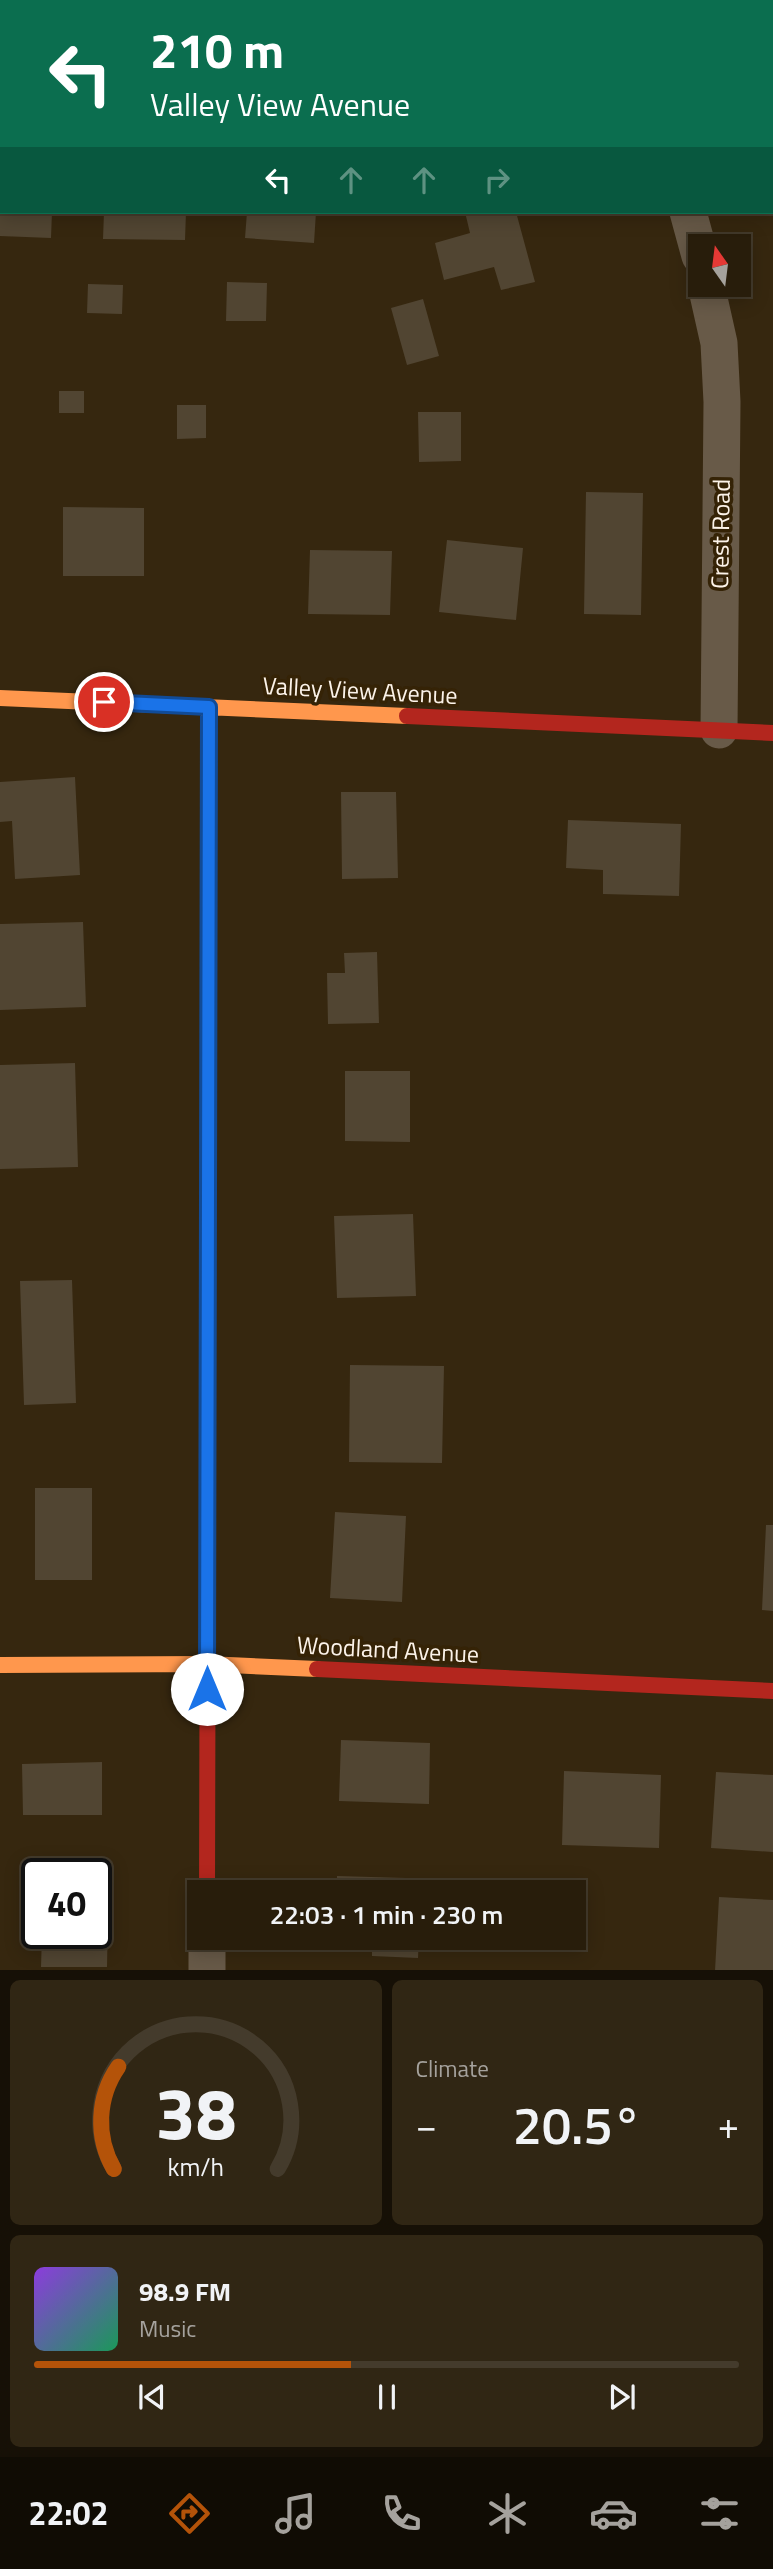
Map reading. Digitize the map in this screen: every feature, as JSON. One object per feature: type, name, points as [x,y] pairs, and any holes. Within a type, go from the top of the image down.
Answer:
[{"type":"street","points":[[689,214],[694,234]]},
{"type":"street","name":"Crest Road","points":[[709,298],[719,343],[722,402],[719,730]]},
{"type":"street","name":"Valley View Avenue","points":[[0,698],[719,730]]},
{"type":"street","points":[[207,1880],[209,707]]},
{"type":"street","points":[[719,730],[773,733]]},
{"type":"street","name":"Woodland Avenue","points":[[0,1665],[207,1664],[773,1691]]},
{"type":"street","points":[[207,1950],[207,1970]]},
{"type":"building","points":[[0,214],[52,214],[51,238],[0,236]]},
{"type":"building","points":[[104,214],[186,214],[185,240],[103,239]]},
{"type":"building","points":[[247,214],[316,214],[314,243],[245,238]]},
{"type":"building","points":[[465,214],[517,214],[535,282],[501,290],[494,267],[444,280],[435,243],[470,233]]},
{"type":"building","points":[[227,282],[267,283],[266,321],[226,321]]},
{"type":"building","points":[[88,284],[123,285],[122,314],[87,313]]},
{"type":"building","points":[[423,299],[439,356],[407,365],[391,308]]},
{"type":"building","points":[[59,391],[84,391],[84,413],[59,413]]},
{"type":"building","points":[[177,405],[206,405],[206,438],[177,439]]},
{"type":"building","points":[[418,412],[461,412],[461,461],[419,462]]},
{"type":"building","points":[[586,492],[643,493],[641,615],[584,614]]},
{"type":"building","points":[[63,507],[144,508],[144,576],[63,576]]},
{"type":"building","points":[[447,540],[523,548],[516,620],[439,612]]},
{"type":"building","points":[[310,550],[392,551],[390,615],[308,614]]},
{"type":"building","points":[[75,777],[80,875],[15,879],[12,821],[0,822],[0,782]]},
{"type":"building","points":[[341,792],[396,792],[398,878],[342,879]]},
{"type":"building","points":[[568,820],[681,824],[679,896],[603,894],[603,870],[566,868]]},
{"type":"building","points":[[83,922],[86,1007],[0,1010],[0,924]]},
{"type":"building","points":[[377,952],[379,1023],[328,1024],[327,973],[345,973],[344,953]]},
{"type":"building","points":[[75,1063],[78,1167],[0,1169],[0,1065]]},
{"type":"building","points":[[345,1071],[410,1071],[410,1142],[345,1141]]},
{"type":"building","points":[[413,1214],[416,1296],[337,1298],[334,1216]]},
{"type":"building","points":[[72,1280],[76,1403],[24,1405],[20,1281]]},
{"type":"building","points":[[350,1365],[444,1366],[442,1463],[349,1462]]},
{"type":"building","points":[[35,1488],[92,1488],[92,1580],[35,1580]]},
{"type":"building","points":[[335,1512],[406,1516],[402,1602],[330,1598]]},
{"type":"building","points":[[766,1525],[773,1525],[773,1611],[762,1610]]},
{"type":"building","points":[[341,1740],[430,1743],[429,1804],[339,1801]]},
{"type":"building","points":[[102,1762],[102,1815],[23,1815],[22,1764]]},
{"type":"building","points":[[564,1771],[661,1775],[659,1848],[562,1845]]},
{"type":"building","points":[[716,1772],[773,1775],[773,1852],[711,1848]]},
{"type":"building","points":[[337,1876],[406,1878],[406,1880],[337,1880]]},
{"type":"building","points":[[719,1897],[773,1900],[773,1970],[715,1970]]},
{"type":"building","points":[[42,1949],[107,1949],[107,1967],[41,1967]]},
{"type":"building","points":[[372,1950],[418,1950],[418,1958],[372,1956]]},
{"type":"traffic: fast","points":[[208,1118],[208,1483]]},
{"type":"traffic: slow","points":[[0,698],[407,716]]},
{"type":"traffic: slow","points":[[208,1118],[209,707]]},
{"type":"traffic: slow","points":[[0,1665],[207,1664],[317,1669]]},
{"type":"traffic: jam","points":[[407,716],[773,733]]},
{"type":"traffic: jam","points":[[207,1880],[208,1483]]},
{"type":"traffic: jam","points":[[317,1669],[773,1691]]},
{"type":"route","points":[[104,702],[209,707],[207,1689]]}]
